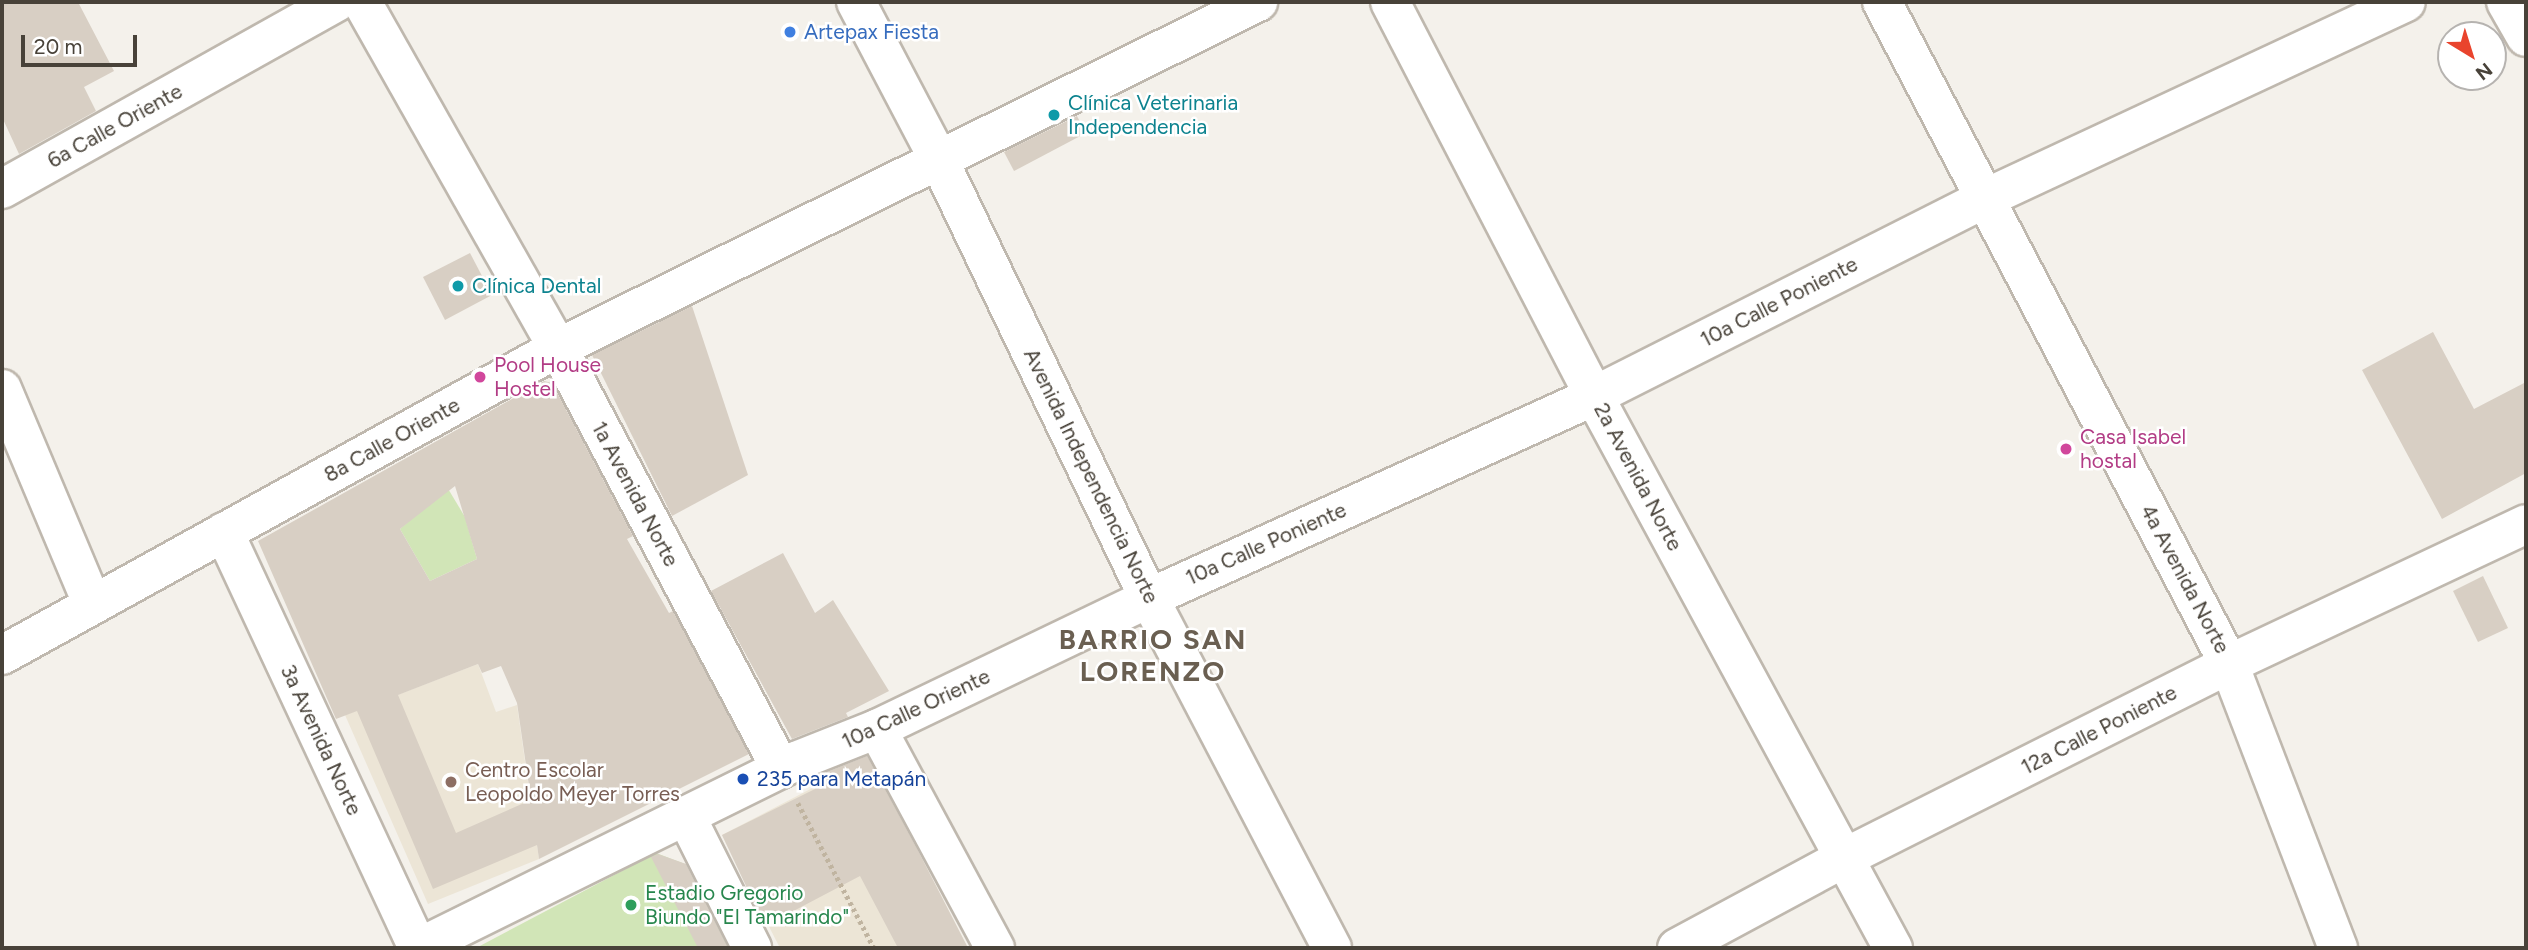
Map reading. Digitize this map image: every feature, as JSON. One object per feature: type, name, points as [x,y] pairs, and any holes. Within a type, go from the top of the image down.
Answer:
[{"type":"street","name":"6a Calle Oriente","points":[[2,190],[337,2]]},
{"type":"street","name":"1a Avenida Norte","points":[[362,2],[558,348],[788,783]]},
{"type":"street","name":"Avenida Independencia Norte","points":[[856,2],[937,156],[1149,598],[1332,948]]},
{"type":"street","name":"8a Calle Oriente","points":[[2,655],[558,348],[937,156],[1258,2]]},
{"type":"street","name":"2a Avenida Norte","points":[[1390,2],[1594,396],[1893,948]]},
{"type":"street","name":"4a Avenida Norte","points":[[1882,2],[2229,664],[2338,948]]},
{"type":"street","name":"10a Calle Poniente","points":[[1149,598],[1594,396],[1986,198],[2406,2]]},
{"type":"street","points":[[2507,2],[2526,37]]},
{"type":"street","points":[[2,389],[93,605]]},
{"type":"street","name":"12a Calle Poniente","points":[[1677,948],[1844,858],[2229,664],[2526,524]]},
{"type":"street","name":"3a Avenida Norte","points":[[224,532],[418,948]]},
{"type":"street","name":"10a Calle Oriente","points":[[418,948],[687,816],[788,783],[877,729],[1149,598]]},
{"type":"street","points":[[877,729],[995,948]]},
{"type":"street","points":[[687,816],[751,948]]},
{"type":"path","points":[[788,783],[874,948]]},
{"type":"shaded area","name":"Centro Escolar Leopoldo Meyer Torres","points":[[478,664],[496,712],[517,705],[539,859],[428,904],[345,715]]},
{"type":"shaded area","points":[[870,758],[968,948],[780,948],[722,835]]},
{"type":"green space","points":[[447,487],[465,517],[477,559],[430,581],[400,529]]},
{"type":"green space","name":"Estadio Gregorio Biundo \"El Tamarindo\"","points":[[656,853],[685,864],[728,948],[476,948]]},
{"type":"building","points":[[2,2],[78,2],[114,71],[84,87],[96,111],[19,154],[2,117]]},
{"type":"building","points":[[1077,116],[1086,133],[1014,171],[1004,152]]},
{"type":"building","name":"Clínica Dental","points":[[470,253],[492,295],[445,320],[423,277]]},
{"type":"building","points":[[692,306],[748,475],[672,516],[592,355]]},
{"type":"building","points":[[2433,332],[2474,409],[2526,382],[2526,473],[2442,519],[2362,370]]},
{"type":"building","points":[[544,381],[552,383],[633,536],[627,539],[669,613],[673,611],[749,754],[539,859],[537,845],[433,889],[357,711],[336,719],[258,541]],"holes":[[[455,486],[477,559],[430,581],[400,529]],[[478,664],[482,673],[501,666],[517,703],[531,800],[456,833],[398,695]]]},
{"type":"building","points":[[783,553],[815,613],[833,600],[889,691],[846,713],[848,717],[792,739],[711,591]]},
{"type":"building","points":[[2483,576],[2508,628],[2478,642],[2453,591]]},
{"type":"building","points":[[867,756],[968,948],[898,948],[860,876],[765,926],[722,835],[815,789],[812,778]]},
{"type":"building","points":[[658,854],[686,864],[727,946],[698,948],[651,857]]},
{"type":"place","name":"Artepax Fiesta","points":[[790,32]]},
{"type":"place","name":"Clínica Veterinaria Independencia","points":[[1054,115]]},
{"type":"place","name":"Clínica Dental","points":[[458,286]]},
{"type":"place","name":"Pool House Hostel","points":[[480,377]]},
{"type":"place","name":"Casa Isabel hostal","points":[[2066,449]]},
{"type":"place","name":"235 para Metapán","points":[[743,779]]},
{"type":"place","name":"Centro Escolar Leopoldo Meyer Torres","points":[[451,782]]},
{"type":"place","name":"Estadio Gregorio Biundo \"El Tamarindo\"","points":[[631,905]]},
{"type":"district","name":"BARRIO SAN LORENZO","points":[[1153,655]]}]
